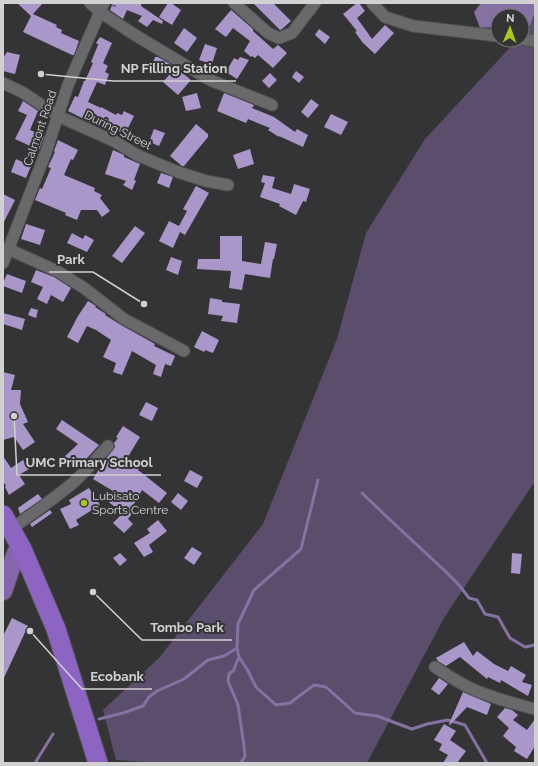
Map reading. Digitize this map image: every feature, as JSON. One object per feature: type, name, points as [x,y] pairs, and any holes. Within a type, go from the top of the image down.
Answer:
[{"type":"highway","points":[[6,525],[56,629],[98,763]]},
{"type":"highway","points":[[19,551],[48,632],[90,763]]},
{"type":"main road","points":[[3,591],[19,551]]},
{"type":"street","points":[[90,3],[102,8],[135,35],[210,80],[272,105]]},
{"type":"street","points":[[234,3],[268,32],[279,38],[292,33],[316,3]]},
{"type":"street","points":[[372,3],[386,18],[413,26],[490,35]]},
{"type":"street","name":"Calmont Road","points":[[3,262],[46,152],[68,85],[102,8]]},
{"type":"street","name":"During Street","points":[[3,83],[22,92],[58,116],[114,141],[137,155],[178,172],[206,181],[228,185]]},
{"type":"street","points":[[8,249],[57,271],[84,288],[124,319],[184,351]]},
{"type":"street","points":[[6,525],[38,509],[74,482],[87,470],[108,446]]},
{"type":"street","points":[[435,667],[468,687],[494,698],[535,709]]},
{"type":"shaded area","points":[[481,3],[535,3],[535,11],[530,26],[530,8],[490,8],[490,27],[480,28],[474,12]]},
{"type":"shaded area","points":[[535,11],[535,481],[444,618],[367,763],[159,763],[116,760],[103,710],[159,658],[263,524],[337,339],[366,233],[425,139],[510,48],[530,48],[530,26]]},
{"type":"building","points":[[17,3],[43,3],[33,14],[57,25],[56,27],[62,30],[61,33],[79,41],[74,55],[23,32],[31,16]]},
{"type":"building","points":[[111,3],[142,3],[141,6],[163,21],[162,24],[153,20],[147,27],[138,21],[142,16],[127,10],[123,19],[110,10],[112,5],[115,7],[116,6]]},
{"type":"building","points":[[168,3],[171,3],[181,10],[172,25],[159,17]]},
{"type":"building","points":[[253,3],[273,3],[291,21],[280,30]]},
{"type":"building","points":[[359,3],[365,11],[357,18],[372,39],[385,25],[394,33],[375,54],[363,43],[355,32],[357,31],[343,14]]},
{"type":"building","points":[[231,10],[273,49],[278,45],[287,53],[273,68],[258,55],[255,58],[252,56],[251,57],[244,51],[250,41],[233,28],[226,37],[215,29]]},
{"type":"building","points":[[184,28],[197,38],[187,52],[174,43]]},
{"type":"building","points":[[319,29],[330,37],[325,44],[315,35]]},
{"type":"building","points":[[100,37],[112,43],[103,63],[108,66],[105,72],[109,74],[105,85],[97,82],[88,102],[116,115],[117,113],[122,115],[124,111],[134,116],[125,134],[92,118],[90,122],[68,111],[75,96],[78,97],[93,63],[91,62],[99,45],[96,43]]},
{"type":"building","points":[[205,44],[217,48],[212,64],[199,60]]},
{"type":"building","points":[[7,52],[20,55],[15,74],[3,71],[3,58]]},
{"type":"building","points":[[155,57],[158,57],[175,67],[191,80],[178,95],[163,82],[170,74],[152,65]]},
{"type":"building","points":[[240,57],[249,60],[237,79],[226,72],[234,58],[238,60]]},
{"type":"building","points":[[296,71],[304,77],[299,83],[292,77]]},
{"type":"building","points":[[270,73],[277,80],[269,88],[262,81]]},
{"type":"building","points":[[197,93],[201,108],[186,111],[182,97]]},
{"type":"building","points":[[224,93],[254,105],[252,108],[274,117],[295,132],[297,129],[308,135],[303,147],[279,137],[268,130],[270,128],[248,119],[246,123],[217,111]]},
{"type":"building","points":[[311,99],[319,105],[308,118],[301,112]]},
{"type":"building","points":[[23,101],[38,111],[30,130],[44,136],[39,150],[15,139],[27,115],[18,111]]},
{"type":"building","points":[[331,114],[348,122],[341,135],[324,127]]},
{"type":"building","points":[[196,124],[208,134],[208,137],[184,166],[182,166],[170,156]]},
{"type":"building","points":[[154,129],[165,133],[159,146],[149,142]]},
{"type":"building","points":[[58,140],[78,150],[73,160],[71,159],[64,175],[95,188],[94,191],[102,195],[100,198],[110,211],[102,217],[97,210],[81,210],[77,220],[65,215],[66,213],[35,200],[40,188],[42,189],[51,168],[48,167],[55,152],[54,151]]},
{"type":"building","points":[[250,149],[254,164],[238,169],[233,155]]},
{"type":"building","points":[[113,150],[140,164],[132,190],[123,185],[126,181],[105,174]]},
{"type":"building","points":[[16,159],[31,166],[26,178],[11,172]]},
{"type":"building","points":[[161,173],[173,177],[169,188],[157,183]]},
{"type":"building","points":[[263,175],[275,177],[272,188],[291,194],[294,184],[310,189],[306,202],[303,201],[296,215],[279,206],[280,204],[260,197],[265,183],[261,182]]},
{"type":"building","points":[[196,186],[209,193],[185,235],[180,232],[173,248],[159,241],[169,221],[179,226],[187,211],[183,209]]},
{"type":"building","points":[[3,194],[15,200],[3,224]]},
{"type":"building","points":[[26,224],[45,230],[40,245],[21,239]]},
{"type":"building","points":[[135,226],[145,233],[122,263],[112,256]]},
{"type":"building","points":[[72,233],[83,239],[85,235],[94,240],[87,252],[67,243]]},
{"type":"building","points":[[220,236],[242,236],[242,261],[261,264],[265,242],[277,244],[270,278],[245,274],[242,290],[229,288],[231,271],[197,269],[198,259],[220,259]]},
{"type":"building","points":[[171,257],[182,261],[178,275],[166,270]]},
{"type":"building","points":[[36,270],[54,277],[71,288],[63,302],[51,295],[47,304],[37,299],[43,287],[31,282]]},
{"type":"building","points":[[7,274],[26,281],[22,293],[3,286]]},
{"type":"building","points":[[210,298],[222,300],[222,302],[240,304],[237,323],[221,321],[223,316],[208,314]]},
{"type":"building","points":[[88,301],[106,314],[105,315],[155,344],[154,346],[175,356],[171,366],[165,364],[161,377],[153,374],[156,365],[132,351],[122,375],[113,372],[116,363],[103,357],[111,340],[87,326],[78,343],[67,337]]},
{"type":"building","points":[[31,308],[38,310],[36,318],[28,315]]},
{"type":"building","points":[[3,313],[25,319],[22,330],[3,324]]},
{"type":"building","points":[[202,331],[219,340],[213,353],[205,350],[204,352],[194,347]]},
{"type":"building","points":[[3,372],[15,375],[11,390],[21,390],[20,404],[28,422],[23,424],[35,442],[23,450],[14,437],[3,440]]},
{"type":"building","points":[[146,402],[158,408],[152,421],[139,415]]},
{"type":"building","points":[[62,420],[99,445],[77,469],[62,459],[78,444],[56,429]]},
{"type":"building","points":[[123,426],[140,437],[126,460],[139,467],[138,470],[167,493],[159,503],[142,490],[131,509],[134,511],[128,519],[133,524],[124,533],[113,523],[123,513],[106,500],[113,491],[93,479],[115,447],[114,443],[118,438],[116,437]]},
{"type":"building","points":[[3,456],[11,468],[23,460],[29,469],[19,475],[25,484],[9,495],[3,481]]},
{"type":"building","points":[[190,470],[203,477],[197,488],[184,481]]},
{"type":"building","name":"Lubisato Sports Centre","points":[[89,488],[100,505],[76,520],[79,525],[70,529],[60,509],[71,504],[69,500]]},
{"type":"building","points":[[178,493],[188,501],[181,510],[171,502]]},
{"type":"building","points":[[38,494],[42,499],[20,514],[18,508]]},
{"type":"building","points":[[50,510],[52,513],[32,527],[30,524]]},
{"type":"building","points":[[158,520],[167,531],[149,545],[153,552],[144,557],[134,543],[150,533],[147,529]]},
{"type":"building","points":[[192,547],[202,553],[194,565],[184,558]]},
{"type":"building","points":[[120,553],[127,560],[120,566],[113,558]]},
{"type":"building","points":[[512,553],[522,554],[520,574],[511,573]]},
{"type":"building","points":[[12,618],[28,626],[3,680],[3,636]]},
{"type":"building","points":[[464,642],[473,656],[477,651],[494,664],[508,671],[511,666],[526,675],[522,682],[532,685],[528,696],[501,680],[500,683],[488,677],[487,679],[460,657],[446,666],[436,658]]},
{"type":"building","points":[[439,678],[448,684],[439,695],[431,689]]},
{"type":"building","points":[[463,692],[491,704],[487,715],[467,707],[450,725],[449,724]]},
{"type":"building","points":[[505,708],[512,710],[518,715],[513,720],[527,730],[535,719],[535,746],[527,759],[514,751],[516,747],[503,736],[509,728],[497,717]]},
{"type":"building","points":[[444,724],[456,731],[450,740],[466,751],[457,763],[443,763],[448,755],[439,750],[442,744],[434,740]]},
{"type":"waterway","points":[[99,719],[143,706],[149,697],[157,691],[184,679],[208,660],[224,656],[237,648],[238,624],[254,590],[301,549],[318,480]]},
{"type":"waterway","points":[[362,493],[444,570],[469,598],[477,600],[485,614],[498,617],[510,638],[525,647],[535,645]]},
{"type":"waterway","points":[[237,648],[239,657],[234,670],[229,674],[228,681],[238,705],[245,756],[241,763]]},
{"type":"waterway","points":[[239,657],[256,687],[276,705],[290,703],[314,685],[326,687],[355,713],[377,716],[412,729],[427,724],[448,720],[465,725],[487,763]]},
{"type":"waterway","points":[[35,763],[53,734]]},
{"type":"place","name":"NP Filling Station","points":[[41,74]]},
{"type":"place","name":"Park","points":[[144,304]]},
{"type":"place","name":"UMC Primary School","points":[[14,416]]},
{"type":"place","name":"Lubisato Sports Centre","points":[[84,503]]},
{"type":"place","name":"Tombo Park","points":[[93,592]]},
{"type":"place","name":"Ecobank","points":[[30,631]]}]
